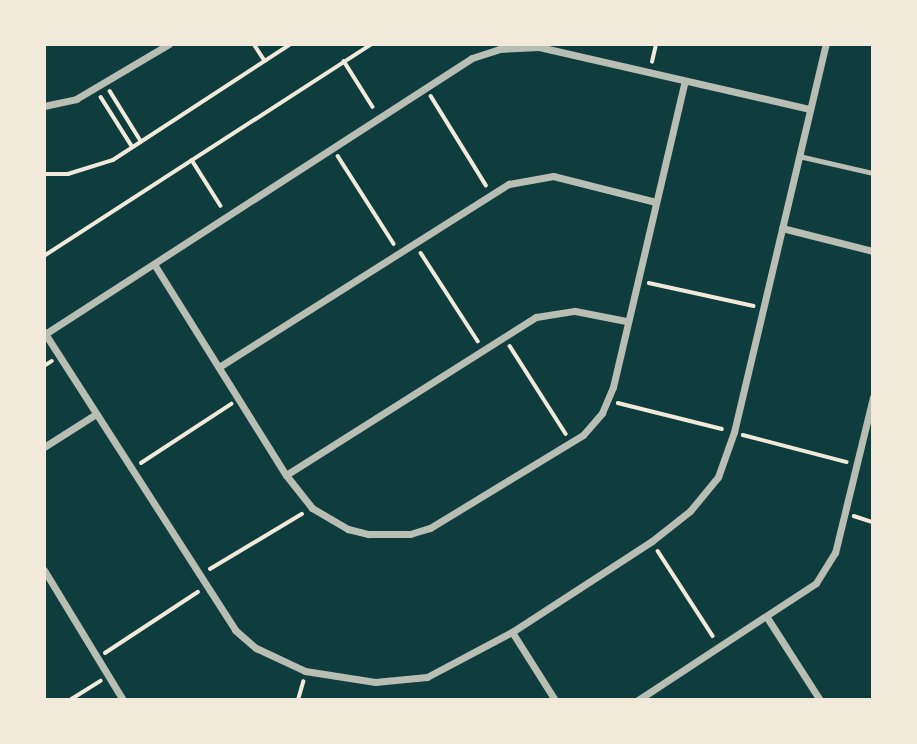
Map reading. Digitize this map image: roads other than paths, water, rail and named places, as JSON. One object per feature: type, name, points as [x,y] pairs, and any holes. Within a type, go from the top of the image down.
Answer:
[{"type":"street","points":[[44,106],[96,89],[169,44]]},
{"type":"street","points":[[810,109],[538,47],[512,46],[472,58],[44,333],[206,587],[236,630],[256,648],[305,671],[401,683],[427,677],[512,632],[652,541],[690,511],[718,477],[734,432],[826,44]]},
{"type":"street","points":[[154,264],[286,475],[312,508],[348,529],[389,536],[410,534],[449,518],[571,442],[594,425],[609,401],[685,80]]},
{"type":"street","points":[[219,367],[509,184],[553,176],[656,202]]},
{"type":"street","points":[[782,228],[873,251]]},
{"type":"street","points":[[286,475],[503,335],[555,312],[575,311],[626,321]]},
{"type":"street","points":[[638,700],[768,619],[816,583],[835,553],[873,397]]},
{"type":"street","points":[[44,447],[96,414]]},
{"type":"street","points":[[44,570],[123,700]]},
{"type":"street","points":[[768,619],[820,700]]},
{"type":"street","points":[[512,632],[555,700]]},
{"type":"lane","points":[[799,156],[873,173]]}]
